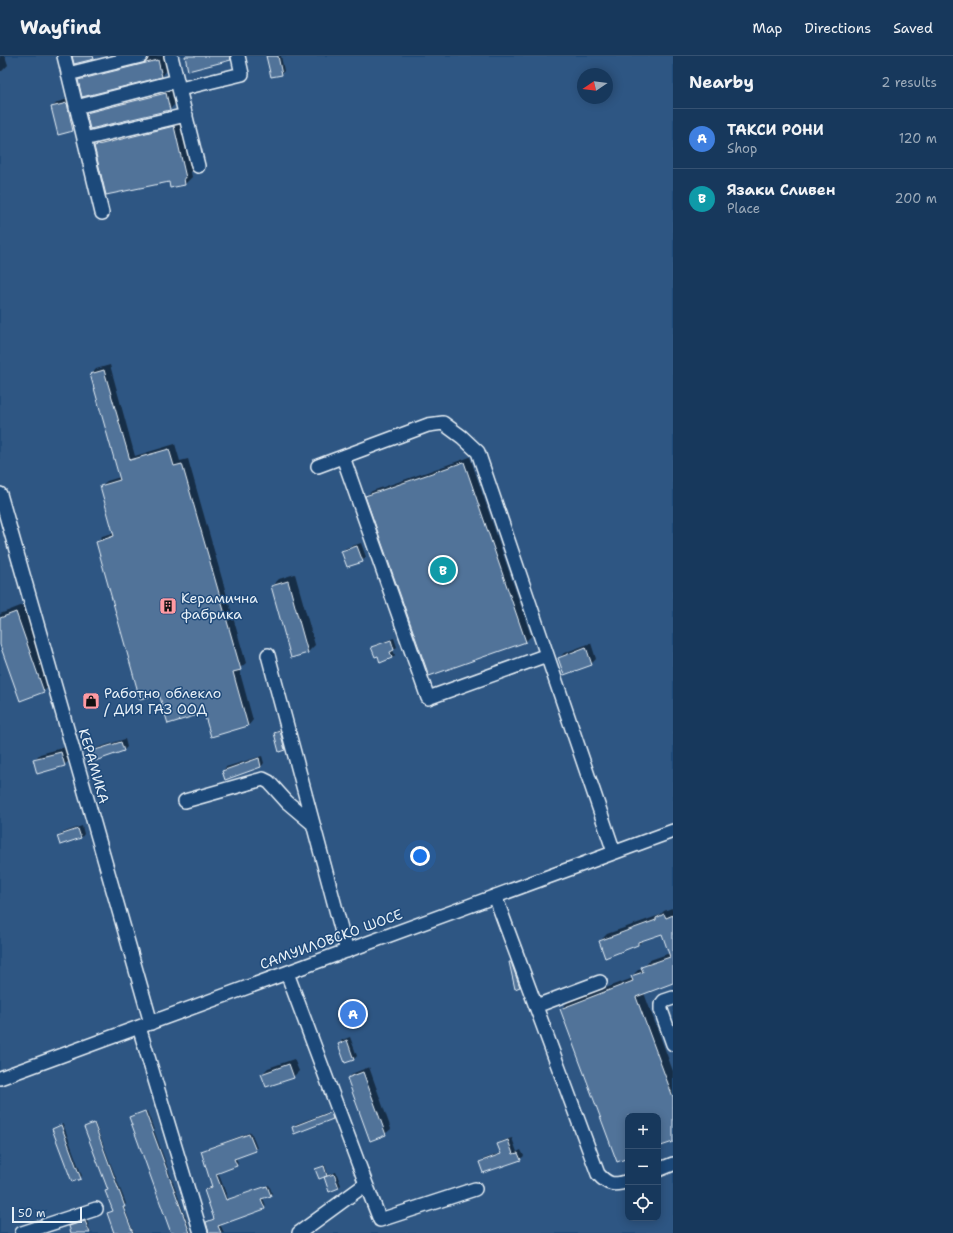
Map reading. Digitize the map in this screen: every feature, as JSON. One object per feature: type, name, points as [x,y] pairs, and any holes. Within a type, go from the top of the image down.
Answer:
[{"type":"street","points":[[64,56],[102,213]]},
{"type":"street","points":[[68,74],[141,56]]},
{"type":"street","points":[[171,56],[198,166]]},
{"type":"street","points":[[76,107],[178,85],[242,74],[238,56]]},
{"type":"street","points":[[84,139],[186,115]]},
{"type":"street","points":[[318,466],[428,425],[443,423],[478,452],[614,852]]},
{"type":"street","points":[[343,457],[428,698],[547,655]]},
{"type":"street","name":"КЕРАМИКА","points":[[0,494],[151,1023]]},
{"type":"street","points":[[268,655],[347,951]]},
{"type":"street","points":[[185,801],[263,779],[269,782],[287,802],[313,824]]},
{"type":"street","name":"САМУИЛОВСКО ШОСЕ","points":[[0,1078],[673,831]]},
{"type":"street","points":[[495,896],[598,1174],[610,1184],[620,1184],[625,1182]]},
{"type":"street","points":[[287,973],[380,1220],[475,1189]]},
{"type":"street","points":[[536,1006],[600,982]]},
{"type":"street","points":[[673,998],[661,1005],[661,1010],[673,1044]]},
{"type":"street","points":[[139,1027],[201,1233]]},
{"type":"street","points":[[661,1169],[673,1164]]},
{"type":"street","points":[[299,1233],[366,1184]]},
{"type":"street","points":[[22,1233],[96,1209]]},
{"type":"shaded area","points":[[0,56],[673,56],[673,1233],[0,1233]]},
{"type":"building","points":[[72,56],[93,56],[94,59],[74,64]]},
{"type":"building","points":[[185,56],[230,56],[231,60],[188,71]]},
{"type":"building","points":[[266,56],[278,56],[282,75],[271,77]]},
{"type":"building","points":[[158,60],[162,77],[82,97],[78,80]]},
{"type":"building","points":[[166,93],[170,110],[90,129],[86,113]]},
{"type":"building","points":[[67,103],[73,131],[58,135],[51,107]]},
{"type":"building","points":[[174,126],[186,178],[184,178],[185,185],[170,188],[169,182],[106,195],[94,146]]},
{"type":"building","name":"Керамична фабрика","points":[[104,370],[130,460],[169,449],[174,466],[182,464],[241,670],[233,672],[248,726],[211,737],[204,713],[168,724],[159,694],[140,699],[96,542],[114,536],[100,486],[120,480],[90,374]]},
{"type":"building","points":[[464,462],[526,642],[429,676],[365,496]]},
{"type":"building","points":[[357,546],[363,562],[347,567],[341,551]]},
{"type":"building","points":[[288,581],[308,653],[291,658],[271,586]]},
{"type":"building","points":[[16,612],[44,692],[20,701],[0,645],[0,618]]},
{"type":"building","points":[[391,640],[394,650],[390,652],[392,658],[380,663],[378,656],[375,657],[371,647]]},
{"type":"building","points":[[586,647],[592,665],[564,675],[558,658]]},
{"type":"building","points":[[280,731],[285,750],[279,752],[274,733]]},
{"type":"building","points":[[121,742],[124,751],[95,761],[92,751]]},
{"type":"building","points":[[61,752],[65,766],[37,774],[33,759]]},
{"type":"building","points":[[259,758],[261,767],[225,780],[222,771]]},
{"type":"building","points":[[78,829],[81,838],[60,845],[57,836]]},
{"type":"building","points":[[664,914],[666,918],[673,915],[673,983],[636,997],[673,1097],[673,1142],[661,1146],[661,1113],[625,1113],[625,1159],[617,1162],[560,1009],[633,981],[631,976],[643,972],[641,967],[670,957],[662,934],[638,942],[638,945],[605,958],[599,941],[656,920],[656,918]]},
{"type":"building","points":[[509,962],[511,962],[520,987],[515,989]]},
{"type":"building","points":[[347,1040],[354,1060],[345,1063],[338,1044]]},
{"type":"building","points":[[289,1064],[294,1078],[266,1087],[261,1074]]},
{"type":"building","points":[[363,1072],[386,1135],[370,1141],[347,1078]]},
{"type":"building","points":[[145,1111],[190,1233],[171,1233],[129,1117]]},
{"type":"building","points":[[331,1112],[333,1119],[294,1134],[292,1127]]},
{"type":"building","points":[[94,1123],[133,1233],[114,1233],[107,1213],[113,1211],[105,1191],[108,1190],[84,1127]]},
{"type":"building","points":[[61,1125],[81,1179],[72,1182],[52,1129]]},
{"type":"building","points":[[249,1134],[256,1151],[234,1159],[237,1166],[216,1174],[226,1200],[267,1186],[271,1196],[261,1199],[265,1209],[218,1226],[221,1233],[209,1233],[206,1222],[214,1219],[204,1190],[212,1187],[201,1151]]},
{"type":"building","points":[[508,1140],[513,1154],[518,1153],[521,1160],[483,1173],[479,1162],[501,1154],[497,1144]]},
{"type":"building","points":[[324,1166],[327,1176],[319,1179],[315,1169]]},
{"type":"building","points":[[334,1174],[339,1188],[329,1192],[324,1177]]},
{"type":"building","points":[[85,1221],[90,1233],[71,1233],[69,1226]]},
{"type":"place","name":"Язаки Сливен","points":[[443,570]]},
{"type":"place","name":"Керамична фабрика","points":[[168,606]]},
{"type":"place","name":"Работно облекло / ДИЯ ГАЗ ООД","points":[[91,701]]},
{"type":"place","name":"ТАКСИ РОНИ","points":[[353,1014]]}]
